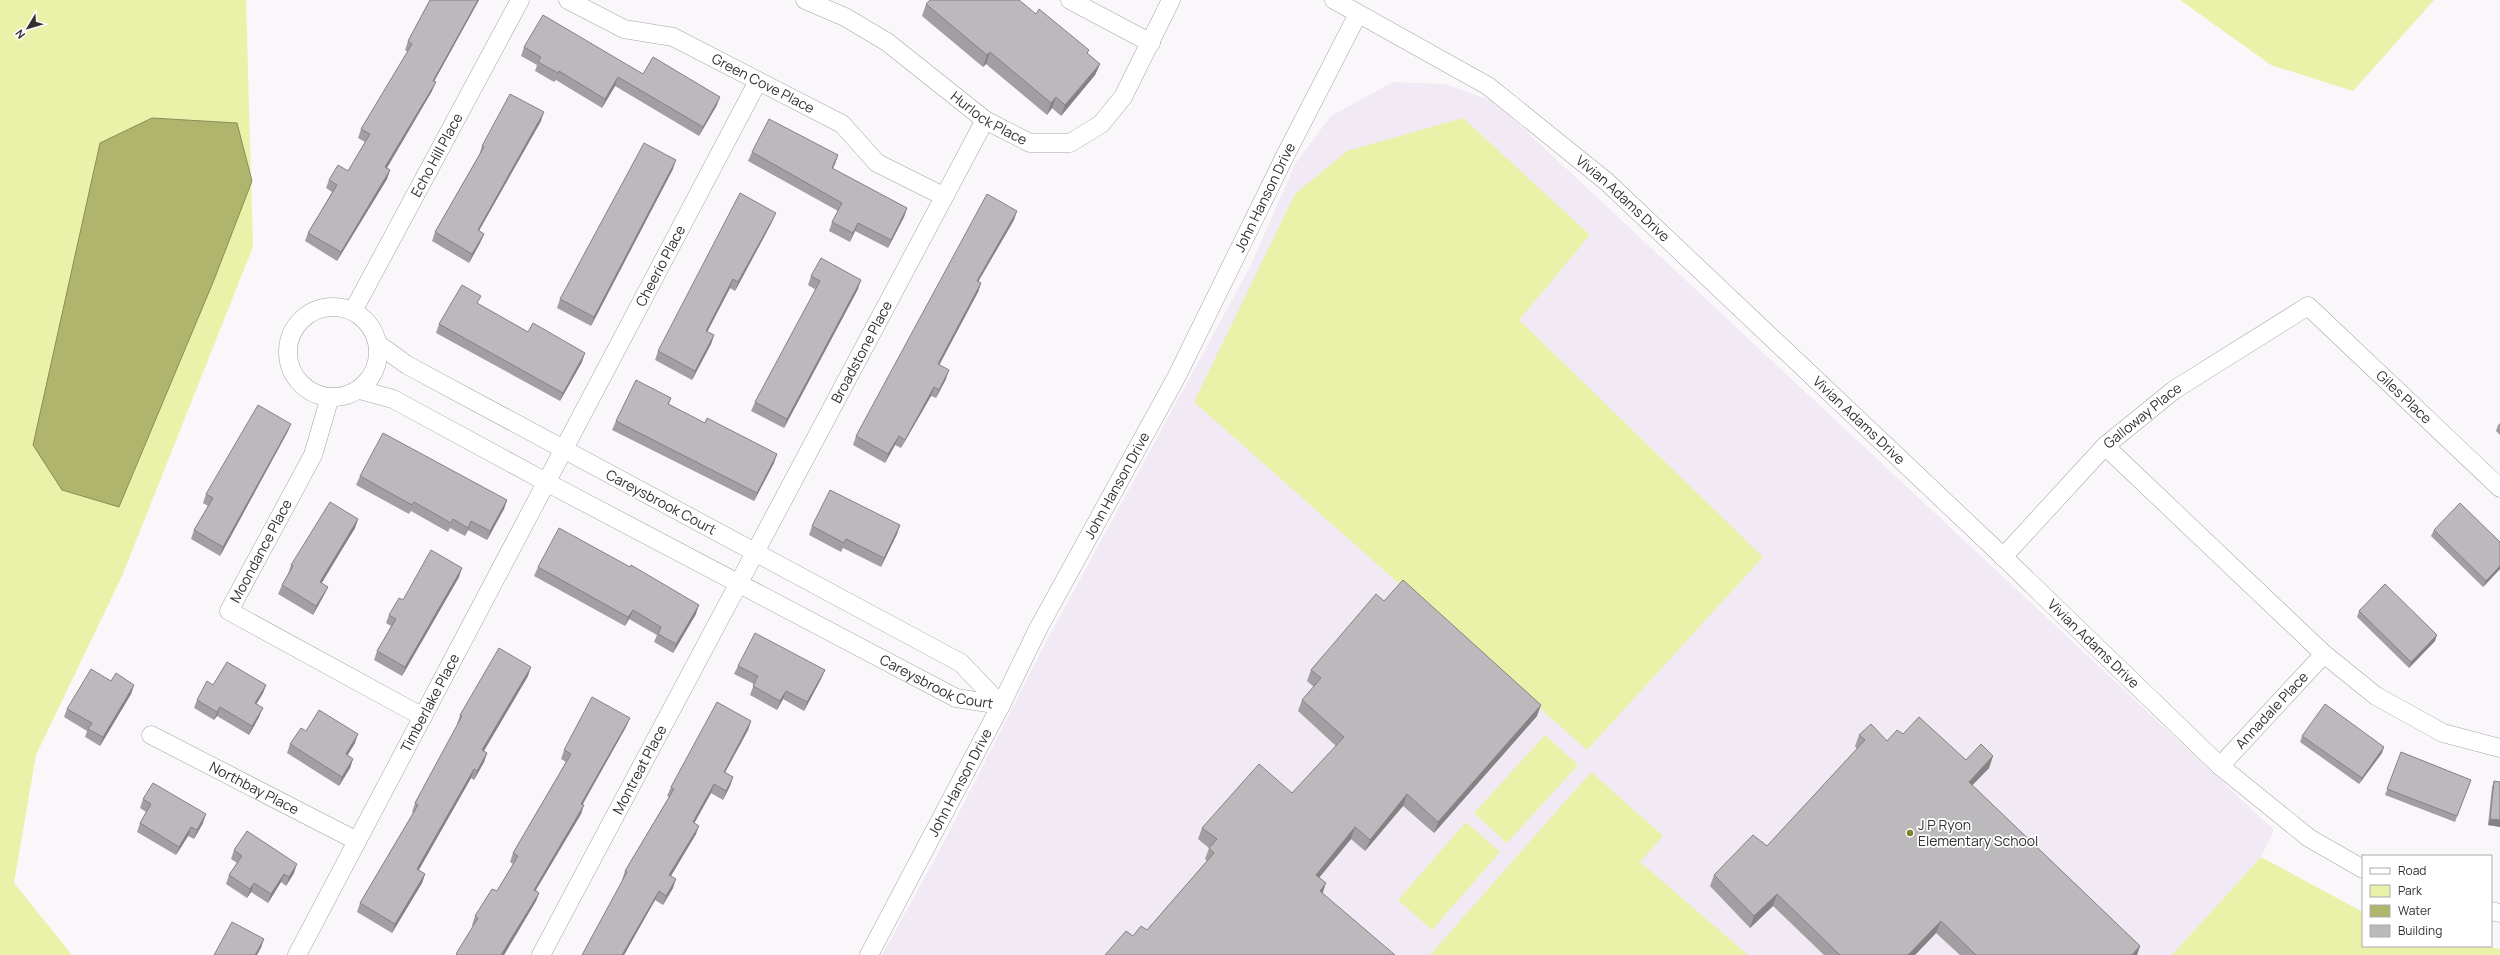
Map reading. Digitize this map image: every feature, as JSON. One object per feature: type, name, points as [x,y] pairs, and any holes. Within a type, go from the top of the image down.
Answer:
[{"type":"street","name":"Echo Hill Place","points":[[353,310],[520,0]]},
{"type":"street","name":"Green Cove Place","points":[[568,0],[624,29],[673,36],[842,124],[877,163],[943,196]]},
{"type":"street","name":"Hurlock Place","points":[[805,0],[845,16],[887,42],[985,120],[1030,143],[1070,143],[1101,124],[1123,97],[1171,0]]},
{"type":"street","points":[[1070,0],[1151,43]]},
{"type":"street","name":"Vivian Adams Drive","points":[[1334,0],[1488,86],[1607,182],[2004,557],[2220,766],[2309,838],[2362,868]]},
{"type":"street","name":"John Hanson Drive","points":[[869,955],[1001,705],[1038,629],[1177,376],[1287,152],[1358,14]]},
{"type":"street","name":"Cheerio Place","points":[[563,450],[758,81]]},
{"type":"street","name":"Broadstone Place","points":[[738,583],[943,196],[985,120]]},
{"type":"street","points":[[328,306],[353,310],[363,317],[373,330],[378,344],[379,357],[374,372],[360,390],[345,396],[330,397],[315,394],[302,385],[290,365],[288,350],[291,335],[299,322],[313,311],[328,306]]},
{"type":"street","name":"Galloway Place","points":[[2004,557],[2105,446],[2174,390],[2308,306]]},
{"type":"street","name":"Giles Place","points":[[2308,306],[2500,488]]},
{"type":"street","name":"Careysbrook Court","points":[[378,344],[407,365],[563,450],[961,662],[1001,705]]},
{"type":"street","name":"Careysbrook Court","points":[[360,390],[393,399],[546,482],[956,698],[1001,705]]},
{"type":"street","name":"Moondance Place","points":[[330,397],[313,455],[229,611],[423,717]]},
{"type":"street","points":[[2105,446],[2324,654],[2376,696],[2443,733],[2500,748]]},
{"type":"street","name":"Timberlake Place","points":[[298,955],[563,450]]},
{"type":"street","name":"Montreat Place","points":[[541,955],[738,583]]},
{"type":"street","name":"Annadale Place","points":[[2220,766],[2324,654]]},
{"type":"street","name":"Northbay Place","points":[[151,735],[357,841]]},
{"type":"shaded area","points":[[1393,82],[1445,84],[1495,102],[2274,830],[2261,857],[2172,955],[882,955],[942,846],[1047,640],[1250,267],[1295,164],[1331,116]]},
{"type":"green space","points":[[0,0],[246,0],[253,247],[122,576],[36,755],[14,883],[72,955],[0,955]]},
{"type":"green space","points":[[2180,0],[2434,0],[2353,91],[2271,65]]},
{"type":"green space","points":[[1463,118],[1590,235],[1519,320],[1763,557],[1587,750],[1194,402],[1295,194],[1347,151]]},
{"type":"green space","points":[[1545,735],[1578,765],[1507,843],[1474,813]]},
{"type":"green space","points":[[1591,772],[1663,836],[1640,862],[1748,955],[1430,955]]},
{"type":"green space","points":[[1466,822],[1500,852],[1432,930],[1398,900]]},
{"type":"green space","points":[[2261,857],[2362,911],[2362,947],[2489,947],[2500,949],[2500,955],[2172,955]]},
{"type":"water","points":[[152,118],[237,123],[252,181],[214,280],[119,507],[62,490],[33,445],[100,143]]},
{"type":"building","points":[[430,0],[478,0],[433,81],[436,82],[385,167],[390,170],[341,252],[308,233],[337,185],[329,180],[338,165],[348,171],[370,134],[361,129],[412,44],[408,41]]},
{"type":"building","points":[[930,0],[1019,0],[1036,14],[1039,9],[1089,50],[1087,53],[1100,64],[1065,105],[1056,97],[1051,103],[990,52],[987,55],[926,4]]},
{"type":"building","points":[[543,15],[643,74],[653,57],[720,97],[703,127],[618,77],[605,99],[559,71],[558,73],[538,62],[541,57],[524,47]]},
{"type":"building","points":[[510,94],[544,112],[478,230],[484,234],[472,254],[435,232],[484,147],[482,146]]},
{"type":"building","points":[[769,119],[838,155],[832,168],[907,208],[891,240],[858,223],[853,233],[832,222],[842,203],[752,152]]},
{"type":"building","points":[[644,143],[676,160],[594,317],[560,299]]},
{"type":"building","points":[[740,193],[776,213],[738,282],[733,279],[706,331],[714,335],[695,371],[658,351]]},
{"type":"building","points":[[987,194],[1017,211],[977,281],[981,283],[938,364],[949,370],[939,390],[934,387],[905,440],[899,436],[888,454],[856,436]]},
{"type":"building","points":[[821,258],[861,280],[787,419],[755,402],[820,281],[811,276]]},
{"type":"building","points":[[462,285],[481,296],[477,303],[528,332],[533,323],[585,353],[563,393],[439,324]]},
{"type":"building","points":[[636,380],[671,398],[668,404],[705,423],[707,418],[777,454],[757,493],[616,421]]},
{"type":"building","points":[[258,405],[291,424],[223,547],[194,530],[213,498],[206,494]]},
{"type":"building","points":[[383,433],[507,500],[490,531],[471,521],[468,528],[453,519],[451,523],[414,502],[412,505],[360,476]]},
{"type":"building","points":[[830,490],[900,525],[884,558],[846,539],[844,543],[812,526]]},
{"type":"building","points":[[330,502],[358,519],[320,582],[328,587],[316,606],[282,585],[293,566],[291,565]]},
{"type":"building","points":[[2460,503],[2500,542],[2500,566],[2486,581],[2434,530]]},
{"type":"building","points":[[559,528],[630,567],[631,565],[699,605],[676,644],[658,634],[661,627],[633,610],[628,617],[538,567]]},
{"type":"building","points":[[431,550],[462,568],[405,667],[377,651],[396,619],[389,615],[399,598],[403,600]]},
{"type":"building","points":[[1403,580],[1541,705],[1438,822],[1407,794],[1370,840],[1355,827],[1316,875],[1326,883],[1320,891],[1395,955],[1105,955],[1126,931],[1133,936],[1141,926],[1147,930],[1214,853],[1209,848],[1217,839],[1202,828],[1259,764],[1292,793],[1344,737],[1302,700],[1321,678],[1311,670],[1376,594],[1384,601]]},
{"type":"building","points":[[2385,584],[2437,635],[2411,662],[2359,611]]},
{"type":"building","points":[[755,633],[825,670],[807,702],[786,691],[780,701],[753,686],[758,676],[738,666]]},
{"type":"building","points":[[499,648],[531,667],[482,750],[487,753],[477,771],[474,769],[417,869],[425,874],[395,924],[360,903],[418,805],[415,803],[462,716],[460,715]]},
{"type":"building","points":[[227,662],[266,685],[255,703],[263,708],[252,726],[220,707],[217,712],[197,700],[207,681],[213,685]]},
{"type":"building","points":[[91,669],[111,681],[116,673],[134,685],[103,737],[88,729],[92,723],[67,709]]},
{"type":"building","points":[[592,697],[630,718],[581,804],[584,805],[534,890],[539,893],[501,955],[456,954],[478,918],[475,916],[492,889],[497,891],[518,856],[513,853],[571,754],[564,750]]},
{"type":"building","points":[[717,702],[751,721],[724,772],[733,777],[726,791],[714,784],[693,822],[699,826],[669,875],[676,879],[666,896],[659,891],[622,955],[582,955],[627,872],[625,871],[674,789],[671,787]]},
{"type":"building","points":[[2325,704],[2384,747],[2362,778],[2302,736]]},
{"type":"building","points":[[319,710],[358,734],[346,754],[353,759],[342,777],[290,744],[301,728],[306,731]]},
{"type":"building","points":[[1919,717],[1966,760],[1981,744],[1993,756],[1969,782],[2140,946],[2132,955],[1976,955],[1941,921],[1908,955],[1840,955],[1777,894],[1754,916],[1714,875],[1753,835],[1767,846],[1865,740],[1859,735],[1871,724],[1887,741],[1897,730],[1903,734]]},
{"type":"building","points":[[2401,752],[2471,780],[2457,816],[2387,789]]},
{"type":"building","points":[[2494,781],[2500,782],[2500,820],[2490,819]]},
{"type":"building","points":[[153,783],[206,814],[197,830],[191,827],[179,847],[140,823],[151,804],[143,799]]},
{"type":"building","points":[[247,831],[297,864],[289,877],[284,874],[271,894],[254,883],[250,889],[229,875],[242,856],[234,850]]},
{"type":"building","points":[[232,922],[264,939],[255,955],[214,955]]},
{"type":"place","name":"J P Ryon Elementary School","points":[[1910,833]]}]
